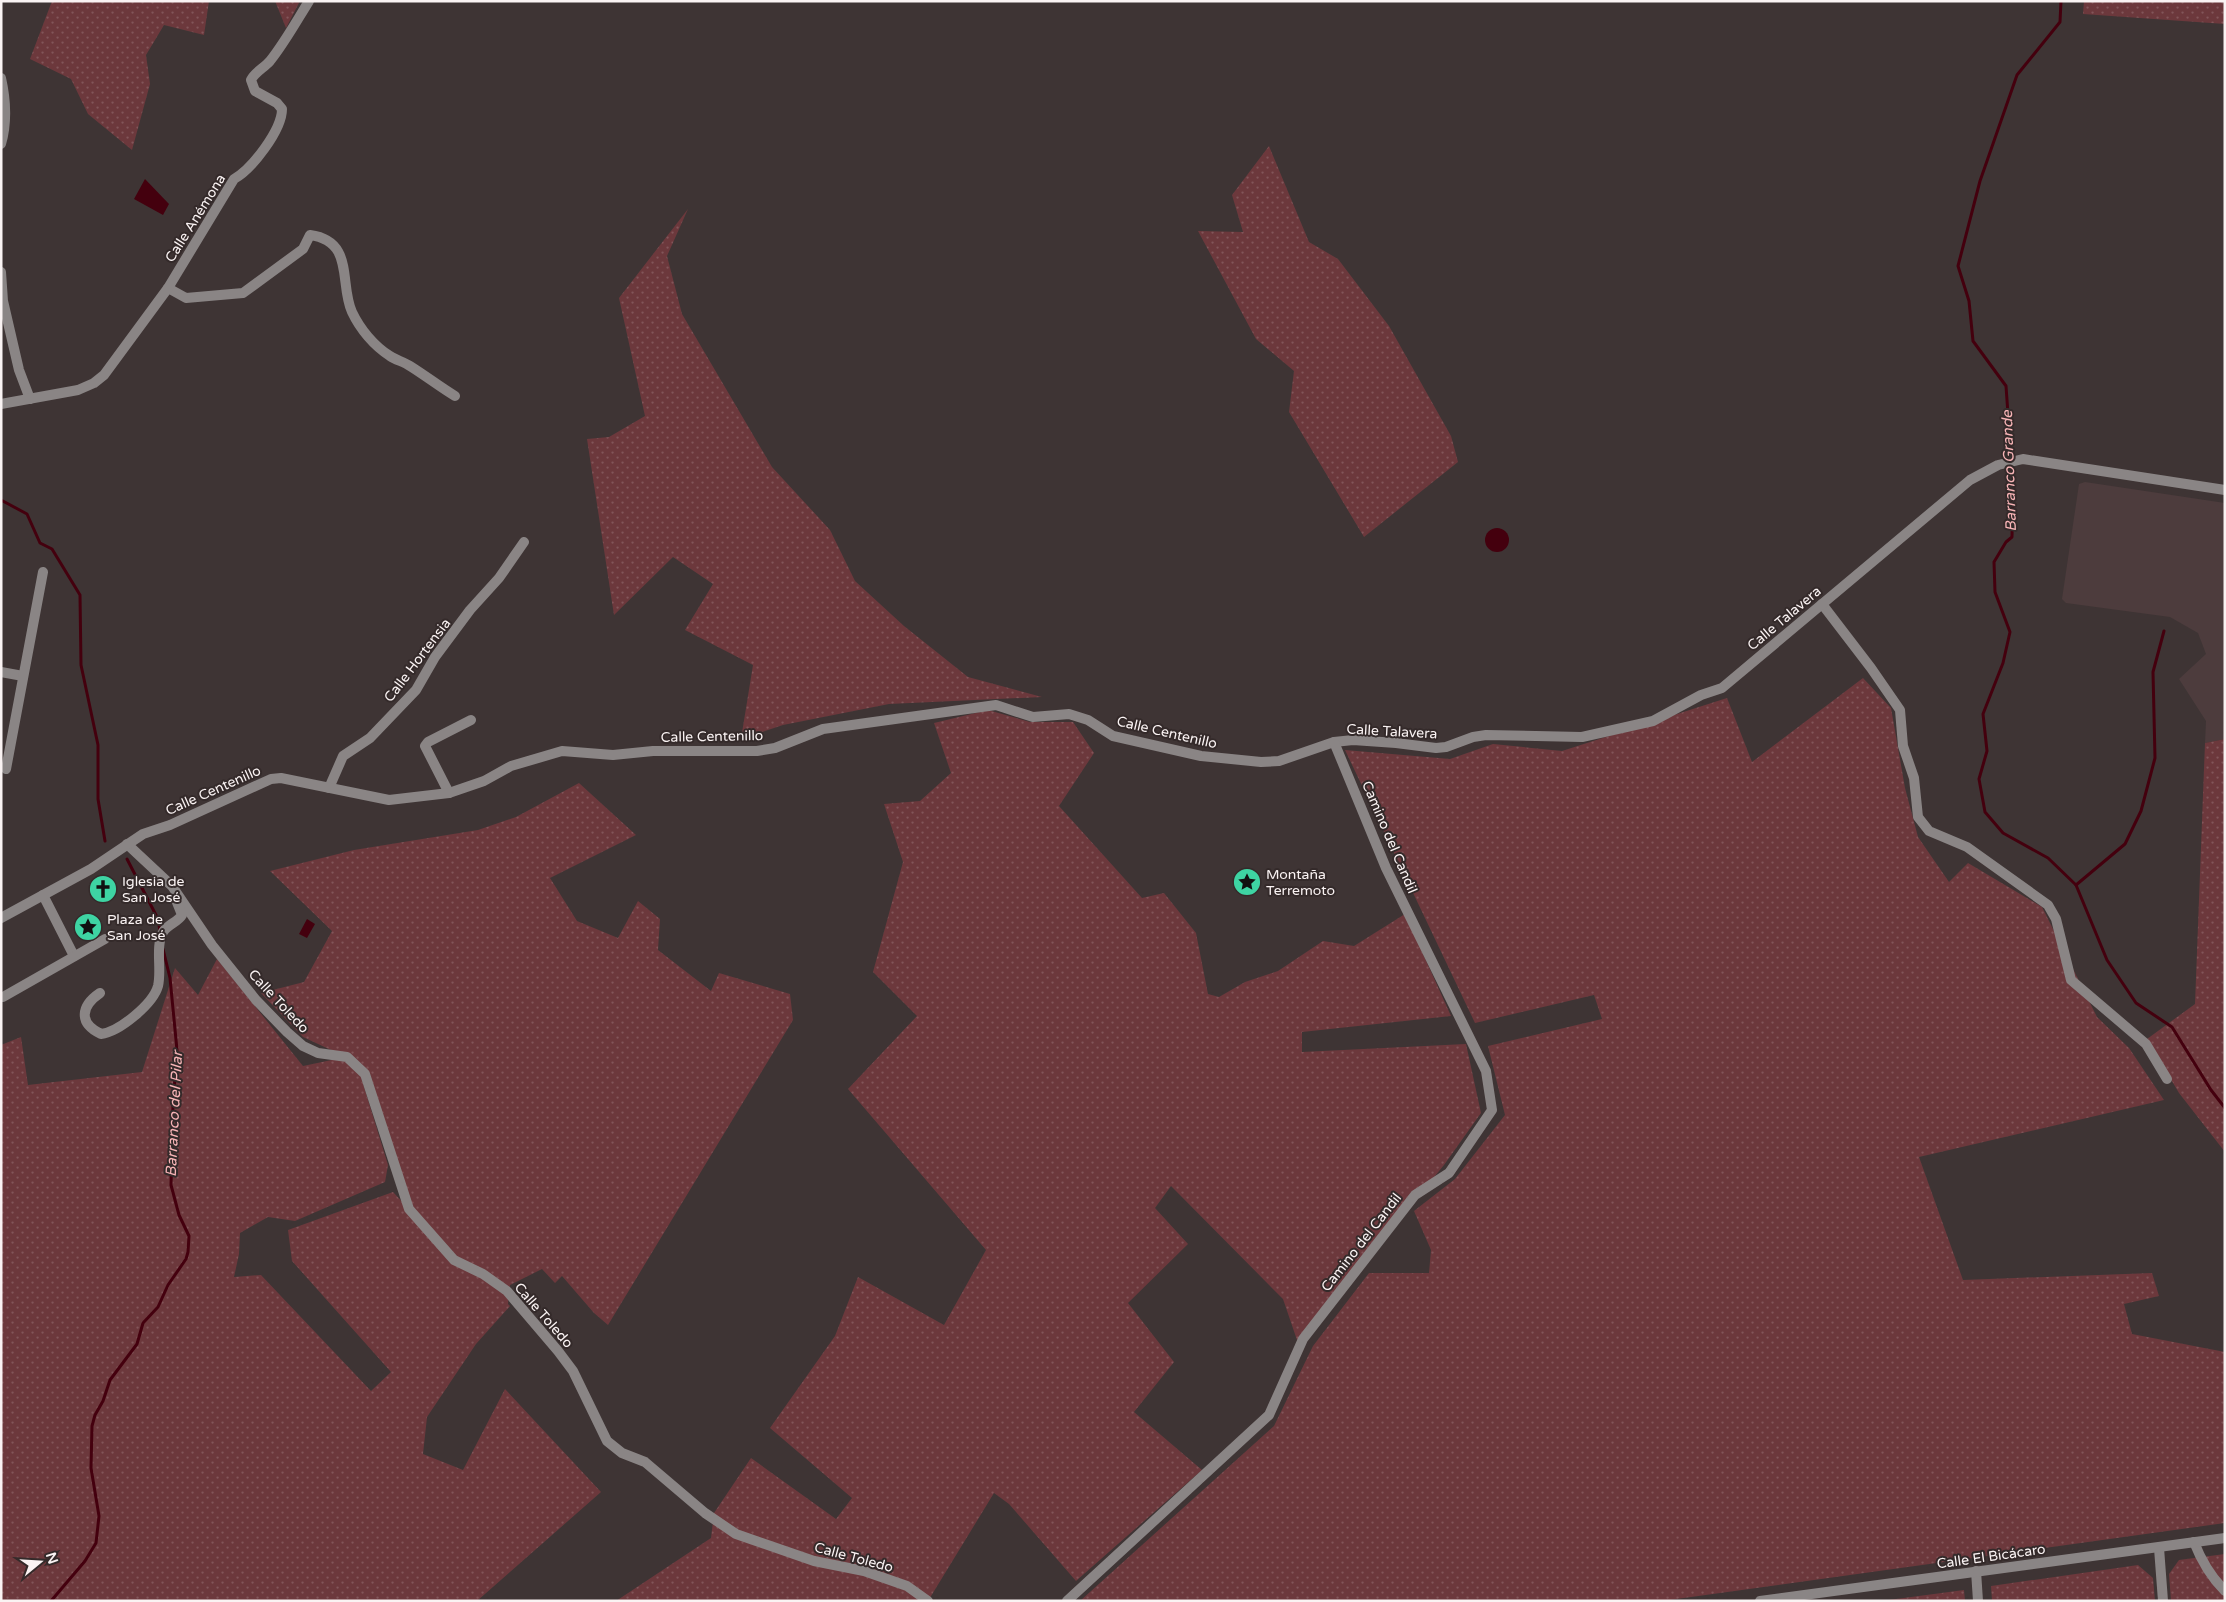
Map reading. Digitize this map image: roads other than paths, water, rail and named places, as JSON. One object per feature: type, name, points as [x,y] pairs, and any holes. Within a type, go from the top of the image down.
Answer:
[{"type":"street","name":"Calle Anémona","points":[[168,288],[234,179],[240,176],[264,150],[282,116],[280,106],[255,91],[251,80],[269,62],[286,39],[309,1]]},
{"type":"street","points":[[1,78],[5,96],[4,134],[1,144]]},
{"type":"street","points":[[1,404],[78,390],[94,383],[104,375],[168,288],[186,298],[243,293],[304,249],[310,235],[323,238],[334,248],[342,260],[349,305],[358,324],[367,336],[390,356],[412,367],[455,396]]},
{"type":"street","points":[[1,272],[3,301],[19,370],[30,399]]},
{"type":"street","name":"Calle Talavera","points":[[1334,742],[1353,740],[1436,748],[1446,747],[1473,737],[1486,735],[1582,737],[1653,720],[1700,695],[1722,688],[1970,480],[1998,465],[2011,461],[2023,459],[2225,490]]},
{"type":"street","name":"Calle Hortensia","points":[[329,788],[342,756],[370,738],[416,690],[435,657],[470,610],[499,578],[524,542]]},
{"type":"street","points":[[6,769],[43,572]]},
{"type":"street","points":[[1822,604],[1871,668],[1900,710],[1903,746],[1914,778],[1918,817],[1929,831],[1967,847],[2048,905],[2056,919],[2071,980],[2146,1044],[2167,1079]]},
{"type":"street","points":[[1,672],[23,676]]},
{"type":"street","name":"Calle Centenillo","points":[[1,918],[91,869],[143,834],[170,825],[271,779],[280,778],[389,800],[449,793],[484,781],[511,766],[562,751],[613,755],[653,751],[756,751],[775,748],[823,730],[996,705],[1032,717],[1069,714],[1088,720],[1113,736],[1201,756],[1261,762],[1279,761],[1334,742]]},
{"type":"street","points":[[449,793],[425,746],[428,742],[471,720]]},
{"type":"street","name":"Camino del Candil","points":[[1067,1601],[1269,1415],[1303,1338],[1415,1195],[1449,1173],[1492,1110],[1486,1071],[1386,868],[1334,742]]},
{"type":"street","name":"Calle Toledo","points":[[127,844],[172,886],[212,946],[256,1000],[287,1032],[303,1046],[318,1053],[347,1057],[365,1074],[409,1209],[454,1260],[482,1274],[507,1291],[573,1371],[607,1441],[622,1453],[644,1462],[705,1513],[736,1534],[814,1561],[864,1570],[907,1586],[928,1601]]},
{"type":"street","points":[[100,993],[88,1001],[85,1009],[86,1020],[92,1030],[101,1034],[120,1028],[154,995],[158,986],[161,938],[168,926],[180,918],[182,914],[172,891],[172,886]]},
{"type":"street","points":[[43,895],[74,956]]},
{"type":"street","points":[[3,997],[105,939]]},
{"type":"street","name":"Calle El Bicácaro","points":[[1760,1601],[1792,1599],[1976,1571],[2225,1538]]},
{"type":"street","points":[[2194,1542],[2210,1573],[2225,1591]]},
{"type":"street","points":[[2159,1548],[2162,1601]]},
{"type":"street","points":[[1976,1571],[1978,1601]]},
{"type":"waterway","name":"Barranco Grande","points":[[2061,1],[2060,22],[2017,75],[1980,181],[1958,266],[1969,301],[1973,341],[2006,386],[2013,485],[2012,537],[2006,542],[1994,562],[1995,592],[2010,632],[2003,663],[1983,714],[1987,751],[1979,779],[1985,812],[2003,833],[2048,858],[2076,885],[2107,960],[2136,1003],[2172,1027],[2211,1090],[2225,1108]]},
{"type":"waterway","name":"Barranco del Pilar","points":[[1,500],[27,514],[40,543],[52,549],[80,595],[81,665],[98,745],[98,799],[105,841]]},
{"type":"waterway","points":[[2076,885],[2125,844],[2141,811],[2155,758],[2153,672],[2164,631]]},
{"type":"waterway","name":"Barranco del Pilar","points":[[127,859],[158,919],[160,931]]},
{"type":"waterway","name":"Barranco del Pilar","points":[[51,1601],[85,1561],[96,1543],[99,1516],[91,1468],[92,1426],[95,1415],[103,1401],[110,1380],[137,1344],[143,1323],[158,1307],[168,1285],[186,1259],[188,1252],[189,1236],[179,1215],[171,1185],[173,1105],[177,1050],[170,978],[163,949]]},
{"type":"place","name":"Montaña Terremoto","points":[[1247,882]]},
{"type":"place","name":"Iglesia de San José","points":[[103,889]]},
{"type":"place","name":"Plaza de San José","points":[[88,927]]}]
